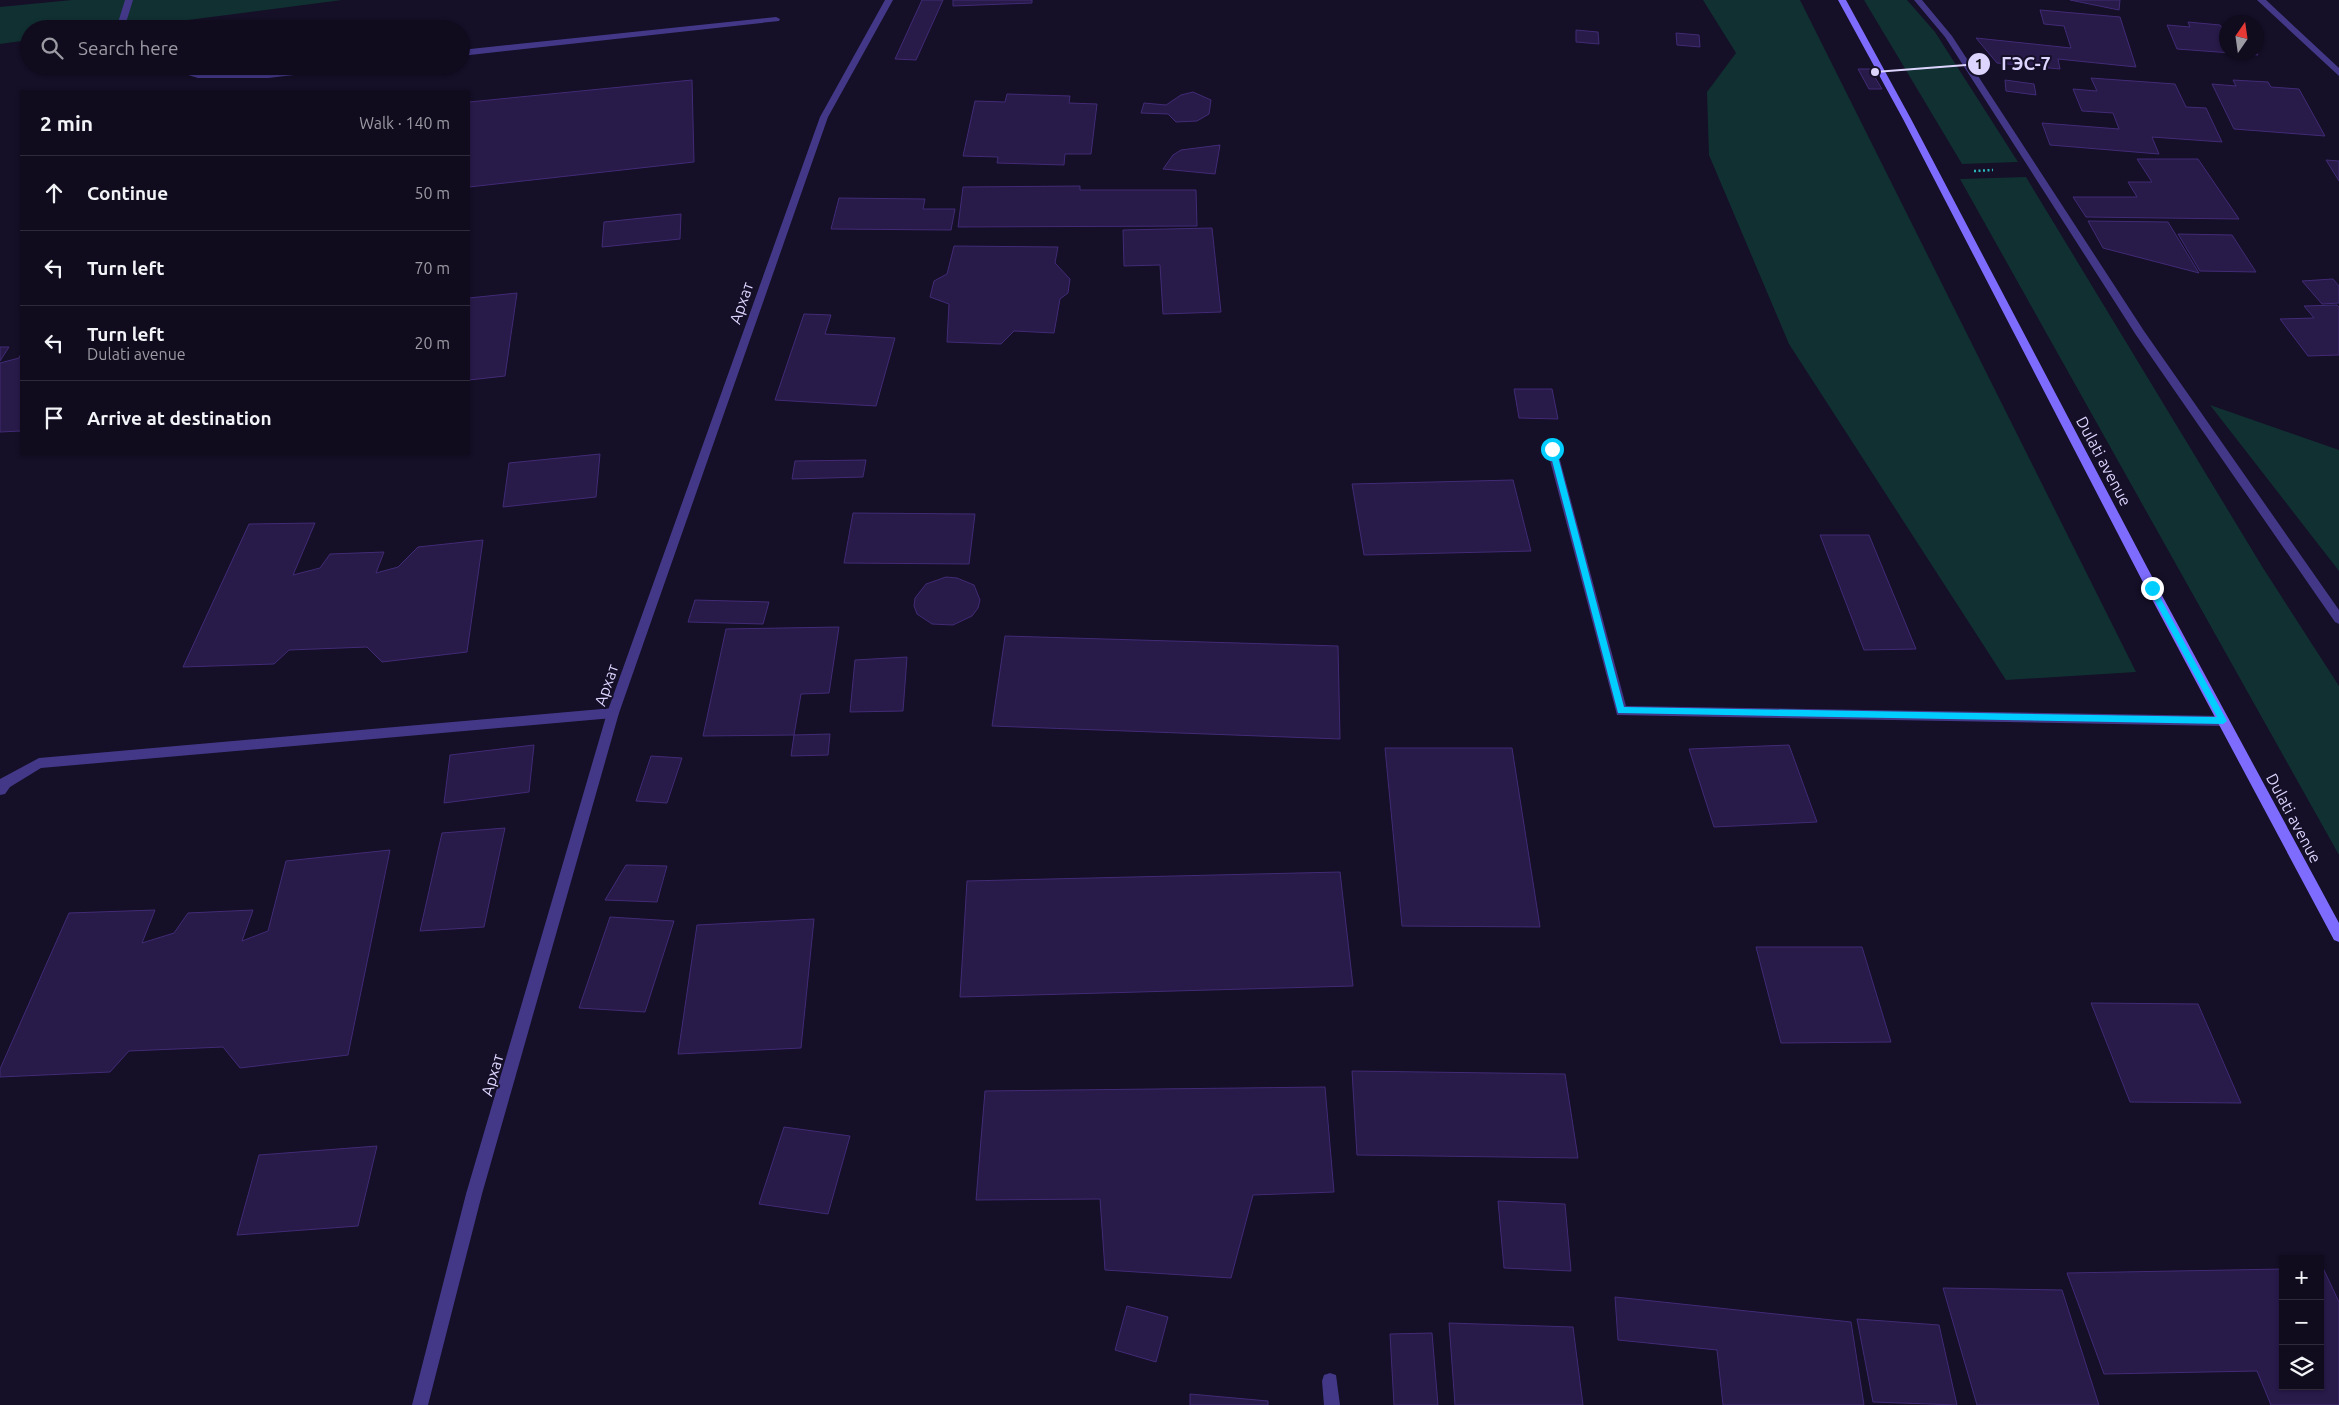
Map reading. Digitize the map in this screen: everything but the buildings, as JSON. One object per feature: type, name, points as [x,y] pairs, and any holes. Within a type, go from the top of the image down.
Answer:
[{"type":"main road","name":"Dulati avenue","points":[[1842,0],[1935,172],[2223,721],[2339,936]]},
{"type":"street","points":[[123,20],[129,0]]},
{"type":"street","name":"Архат","points":[[420,1405],[474,1194],[613,713],[824,117],[889,0]]},
{"type":"street","points":[[1918,0],[1948,36],[2140,333],[2339,619]]},
{"type":"street","points":[[2261,0],[2339,73]]},
{"type":"street","points":[[470,53],[776,19]]},
{"type":"street","points":[[198,75],[268,75]]},
{"type":"street","points":[[1552,449],[1621,711],[2223,721]]},
{"type":"street","points":[[0,790],[5,784],[39,763],[613,713]]},
{"type":"street","points":[[1330,1381],[1332,1405]]},
{"type":"path","points":[[1935,172],[2034,168]]},
{"type":"green space","points":[[72,0],[342,0],[188,20],[20,20],[20,41],[0,44],[0,7]]},
{"type":"green space","points":[[1703,0],[1800,0],[2136,672],[2006,680],[1789,344],[1709,155],[1707,92],[1736,53]]},
{"type":"green space","points":[[1864,0],[1907,0],[1935,32],[2018,162],[1962,164]]},
{"type":"green space","points":[[2026,177],[2263,568],[2339,686],[2339,855],[1960,179]]},
{"type":"green space","points":[[2210,405],[2339,450],[2339,571]]},
{"type":"place","name":"ГЭС-7","points":[[1875,72]]},
{"type":"route","points":[[1552,449],[1621,711],[2223,721],[2152,588]]}]
